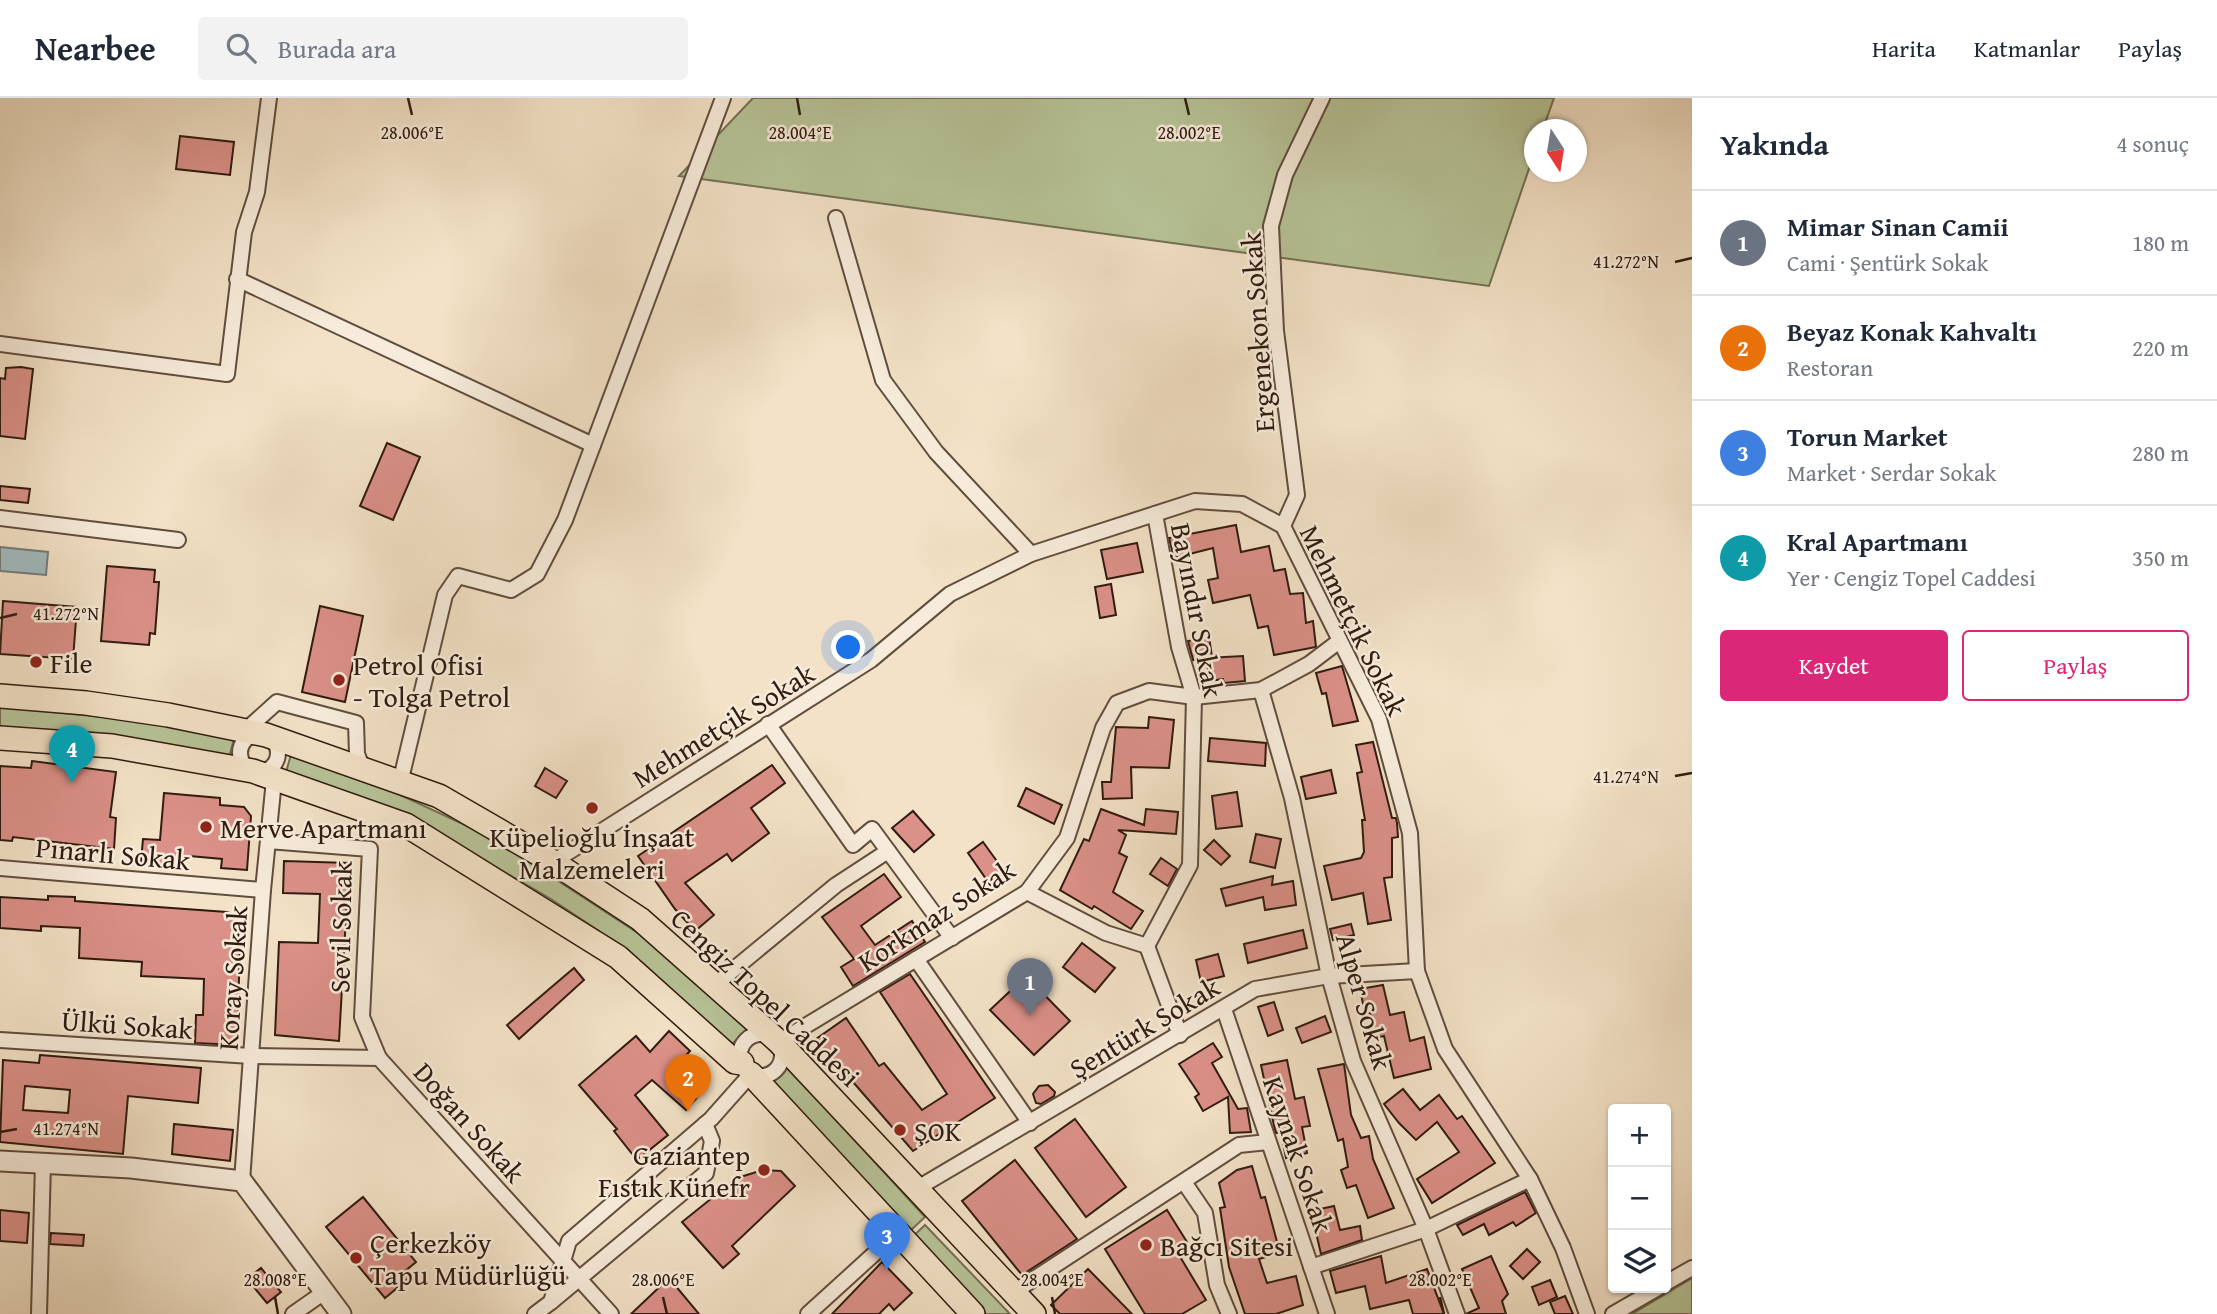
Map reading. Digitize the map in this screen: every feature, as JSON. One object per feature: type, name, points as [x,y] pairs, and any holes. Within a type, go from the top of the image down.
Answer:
[{"type":"main road","name":"Cengiz Topel Caddesi","points":[[0,696],[86,703],[256,733],[439,796],[553,863],[640,919],[779,1042],[1034,1314]]},
{"type":"main road","points":[[0,738],[112,746],[253,771],[406,825],[618,957],[735,1062],[746,1068],[896,1234],[973,1314]]},
{"type":"street","points":[[0,344],[227,374],[244,232],[257,192],[269,98]]},
{"type":"street","points":[[400,783],[445,595],[458,576],[511,590],[537,574],[565,520],[723,98]]},
{"type":"street","name":"Ergenekon Sokak","points":[[1283,526],[1297,495],[1276,331],[1270,226],[1285,175],[1322,98]]},
{"type":"street","points":[[836,218],[883,380],[936,452],[1031,554]]},
{"type":"street","points":[[237,279],[593,445]]},
{"type":"street","name":"Mehmetçik Sokak","points":[[553,863],[871,660],[950,594],[1031,554],[1155,514],[1195,502],[1242,503],[1283,526],[1338,642],[1380,719],[1410,833],[1416,971],[1445,1049],[1530,1180],[1563,1248],[1587,1314]]},
{"type":"street","name":"Bayındır Sokak","points":[[1147,946],[1190,865],[1194,697],[1179,647],[1155,514]]},
{"type":"street","points":[[0,518],[178,540]]},
{"type":"street","name":"Korkmaz Sokak","points":[[779,1042],[1027,891],[1067,838],[1102,728],[1117,703],[1149,691],[1194,697],[1261,690],[1309,664],[1338,642]]},
{"type":"street","name":"Alper Sokak","points":[[1261,690],[1292,798],[1329,976],[1353,1061],[1426,1229],[1457,1314]]},
{"type":"street","points":[[256,733],[276,744],[278,756],[271,768],[253,771],[241,758],[241,746],[248,737],[256,733],[277,702],[356,723],[357,754],[363,769]]},
{"type":"street","points":[[768,724],[852,845],[872,829],[952,938]]},
{"type":"street","name":"Koray Sokak","points":[[242,1181],[263,890],[274,780]]},
{"type":"street","name":"Sevil Sokak","points":[[268,841],[370,849],[362,1017],[379,1058]]},
{"type":"street","points":[[716,984],[836,885],[888,850]]},
{"type":"street","name":"Pınarlı Sokak","points":[[0,868],[263,890]]},
{"type":"street","points":[[1027,891],[1106,933],[1147,946],[1180,1035]]},
{"type":"street","points":[[916,959],[1030,1122]]},
{"type":"street","name":"Şentürk Sokak","points":[[916,1189],[1255,989],[1329,976],[1416,971]]},
{"type":"street","name":"Kaynak Sokak","points":[[1224,1009],[1327,1314]]},
{"type":"street","points":[[761,1034],[779,1042],[782,1057],[776,1070],[764,1076],[746,1068],[741,1050],[748,1039],[761,1034]]},
{"type":"street","name":"Ülkü Sokak","points":[[0,1040],[251,1056]]},
{"type":"street","name":"Doğan Sokak","points":[[251,1056],[379,1058],[611,1314]]},
{"type":"street","points":[[551,1302],[569,1241],[705,1124],[746,1068]]},
{"type":"street","points":[[535,1314],[706,1173],[712,1141],[705,1124]]},
{"type":"street","points":[[1014,1292],[1239,1145],[1268,1142]]},
{"type":"street","points":[[0,1161],[131,1168],[242,1181],[341,1314]]},
{"type":"street","points":[[39,1314],[43,1163]]},
{"type":"street","points":[[1311,1268],[1426,1229],[1530,1180]]},
{"type":"street","points":[[1184,1182],[1205,1213],[1217,1285],[1228,1314]]},
{"type":"street","points":[[808,1314],[896,1234]]},
{"type":"street","points":[[1671,1280],[1692,1268]]},
{"type":"street","points":[[293,1314],[323,1293]]},
{"type":"street","points":[[1613,1314],[1649,1293]]},
{"type":"green space","points":[[753,98],[1554,98],[1547,119],[1524,119],[1524,182],[1489,286],[679,176]]},
{"type":"green space","points":[[0,706],[138,721],[234,739],[229,757],[0,727]]},
{"type":"green space","points":[[292,751],[327,761],[491,837],[653,943],[747,1030],[732,1044],[614,941],[551,899],[473,854],[286,772]]},
{"type":"green space","points":[[786,1065],[925,1217],[910,1231],[770,1082]]},
{"type":"green space","points":[[925,1225],[1010,1314],[980,1314],[909,1240]]},
{"type":"green space","points":[[1692,1278],[1692,1314],[1632,1314],[1671,1293]]},
{"type":"water","points":[[0,547],[48,552],[46,575],[0,571]]},
{"type":"building","points":[[180,136],[234,142],[230,175],[176,169]]},
{"type":"building","points":[[6,368],[33,369],[25,439],[0,436],[0,378],[5,379]]},
{"type":"building","points":[[387,443],[420,457],[393,520],[360,506]]},
{"type":"building","points":[[0,486],[30,489],[28,503],[0,500]]},
{"type":"building","points":[[1236,525],[1241,552],[1269,546],[1274,571],[1285,569],[1290,594],[1303,593],[1306,623],[1313,621],[1316,647],[1274,655],[1268,626],[1258,628],[1250,595],[1213,603],[1208,580],[1218,578],[1213,548],[1174,558],[1169,538]]},
{"type":"building","points":[[1137,543],[1143,572],[1107,579],[1101,550]]},
{"type":"building","points":[[107,566],[155,570],[154,582],[159,582],[155,634],[150,633],[149,645],[101,641]]},
{"type":"building","points":[[1111,584],[1116,615],[1100,618],[1095,587]]},
{"type":"building","points":[[3,601],[77,607],[73,659],[0,654]]},
{"type":"building","points":[[320,606],[363,616],[345,702],[302,692]]},
{"type":"building","points":[[1209,637],[1212,657],[1193,660],[1188,641]]},
{"type":"building","points":[[1243,656],[1245,681],[1209,681],[1207,658]]},
{"type":"building","points":[[1342,666],[1358,721],[1333,726],[1326,693],[1322,694],[1316,673]]},
{"type":"building","points":[[1149,717],[1174,720],[1169,768],[1131,767],[1132,798],[1103,799],[1102,782],[1111,782],[1116,727],[1148,728]]},
{"type":"building","points":[[1210,738],[1266,743],[1265,766],[1208,761]]},
{"type":"building","points":[[1373,742],[1392,818],[1396,818],[1398,837],[1392,838],[1392,877],[1384,878],[1391,920],[1368,924],[1363,893],[1332,900],[1324,866],[1361,858],[1364,852],[1362,820],[1365,820],[1357,773],[1362,772],[1356,745]]},
{"type":"building","points":[[32,761],[116,772],[110,817],[116,818],[114,849],[13,837],[12,841],[0,840],[0,766],[31,768]]},
{"type":"building","points":[[772,765],[785,783],[751,808],[769,833],[732,861],[727,854],[685,883],[714,915],[695,931],[675,909],[638,856]]},
{"type":"building","points":[[545,768],[567,781],[556,798],[535,786]]},
{"type":"building","points":[[1331,770],[1336,793],[1306,799],[1301,777]]},
{"type":"building","points":[[1026,788],[1062,805],[1054,824],[1018,806]]},
{"type":"building","points":[[1237,792],[1242,826],[1216,829],[1212,796]]},
{"type":"building","points":[[164,793],[220,798],[220,805],[244,807],[251,816],[247,870],[221,868],[222,859],[179,855],[178,868],[141,861],[143,839],[160,840]]},
{"type":"building","points":[[1101,809],[1144,825],[1146,809],[1178,812],[1176,834],[1118,830],[1126,835],[1119,853],[1127,857],[1113,892],[1143,911],[1131,929],[1094,906],[1092,909],[1060,890],[1084,839],[1089,841]]},
{"type":"building","points":[[913,811],[934,835],[914,852],[892,828]]},
{"type":"building","points":[[1256,834],[1281,839],[1275,868],[1250,862]]},
{"type":"building","points":[[1214,840],[1230,856],[1221,865],[1204,850]]},
{"type":"building","points":[[983,842],[1007,875],[991,886],[968,853]]},
{"type":"building","points":[[1161,858],[1177,869],[1168,886],[1150,874]]},
{"type":"building","points":[[284,861],[349,863],[339,1041],[275,1035],[279,942],[318,943],[320,894],[283,893]]},
{"type":"building","points":[[884,874],[901,897],[861,926],[875,945],[912,921],[925,942],[853,986],[841,967],[854,959],[822,917]]},
{"type":"building","points":[[1273,876],[1272,885],[1293,881],[1296,905],[1265,910],[1263,897],[1226,906],[1221,889]]},
{"type":"building","points":[[48,896],[75,897],[75,901],[227,912],[241,917],[237,944],[240,945],[237,1045],[195,1043],[196,1015],[203,1015],[204,979],[141,976],[142,962],[79,958],[80,928],[41,926],[41,931],[0,928],[0,897],[48,900]]},
{"type":"building","points":[[1351,924],[1354,935],[1333,940],[1330,929]]},
{"type":"building","points":[[1303,930],[1307,948],[1248,963],[1244,944]]},
{"type":"building","points":[[1082,943],[1115,968],[1095,992],[1063,967]]},
{"type":"building","points":[[1218,954],[1224,976],[1201,982],[1196,960]]},
{"type":"building","points":[[574,968],[584,980],[519,1039],[507,1025]]},
{"type":"building","points":[[910,974],[995,1098],[913,1151],[853,1082],[848,1086],[816,1039],[846,1018],[879,1066],[884,1063],[922,1110],[947,1094],[880,992]]},
{"type":"building","points":[[1026,976],[1070,1021],[1034,1055],[990,1010]]},
{"type":"building","points":[[1383,985],[1390,1015],[1404,1012],[1410,1041],[1424,1037],[1431,1069],[1394,1078],[1384,1036],[1375,1038],[1370,1013],[1365,1014],[1360,989]]},
{"type":"building","points":[[1274,1002],[1283,1030],[1268,1036],[1258,1007]]},
{"type":"building","points":[[1325,1016],[1331,1032],[1302,1043],[1296,1028]]},
{"type":"building","points":[[669,1031],[690,1051],[678,1064],[705,1088],[686,1110],[652,1080],[635,1095],[668,1135],[637,1160],[614,1131],[617,1129],[579,1085],[636,1036],[650,1052]]},
{"type":"building","points":[[1213,1043],[1222,1057],[1212,1063],[1238,1109],[1247,1108],[1251,1132],[1230,1133],[1228,1097],[1203,1111],[1195,1097],[1199,1094],[1179,1064]]},
{"type":"building","points":[[40,1055],[201,1068],[198,1103],[128,1096],[123,1154],[0,1142],[3,1060],[39,1063]],"holes":[[[25,1086],[70,1090],[68,1113],[23,1110]]]},
{"type":"building","points":[[1287,1060],[1295,1099],[1304,1097],[1310,1126],[1302,1127],[1307,1153],[1286,1158],[1281,1132],[1276,1133],[1274,1126],[1261,1065]]},
{"type":"building","points":[[1344,1064],[1351,1115],[1361,1138],[1369,1136],[1373,1159],[1394,1208],[1368,1218],[1356,1185],[1347,1188],[1341,1170],[1348,1167],[1343,1139],[1338,1141],[1318,1069]]},
{"type":"building","points":[[1048,1085],[1055,1092],[1054,1096],[1041,1104],[1036,1103],[1033,1094],[1039,1086]]},
{"type":"building","points":[[1403,1089],[1420,1110],[1439,1095],[1457,1119],[1462,1116],[1495,1163],[1432,1203],[1417,1179],[1459,1152],[1437,1122],[1416,1140],[1399,1123],[1384,1104]]},
{"type":"building","points":[[1075,1119],[1126,1187],[1086,1217],[1035,1148]]},
{"type":"building","points":[[174,1124],[233,1130],[230,1161],[172,1154]]},
{"type":"building","points":[[1015,1160],[1077,1239],[1022,1275],[962,1201]]},
{"type":"building","points":[[1252,1166],[1261,1198],[1265,1197],[1280,1253],[1259,1259],[1267,1283],[1296,1276],[1303,1305],[1276,1314],[1245,1314],[1229,1267],[1220,1208],[1225,1207],[1219,1183],[1237,1170]]},
{"type":"building","points":[[763,1170],[781,1171],[795,1186],[732,1246],[739,1254],[723,1268],[682,1222],[737,1178]]},
{"type":"building","points":[[1525,1192],[1536,1213],[1516,1226],[1513,1222],[1489,1235],[1484,1224],[1463,1235],[1457,1225]]},
{"type":"building","points":[[363,1197],[416,1262],[404,1272],[409,1278],[385,1298],[326,1227]]},
{"type":"building","points":[[1334,1206],[1340,1230],[1360,1226],[1362,1240],[1321,1254],[1311,1211]]},
{"type":"building","points":[[0,1210],[29,1213],[27,1243],[0,1241]]},
{"type":"building","points":[[1167,1210],[1187,1242],[1176,1250],[1206,1300],[1182,1314],[1145,1314],[1105,1249]]},
{"type":"building","points":[[51,1233],[84,1235],[83,1246],[50,1244]]},
{"type":"building","points":[[1527,1249],[1540,1262],[1523,1279],[1510,1266]]},
{"type":"building","points":[[1381,1256],[1386,1283],[1427,1269],[1444,1314],[1413,1314],[1409,1300],[1370,1309],[1365,1286],[1336,1293],[1330,1271]]},
{"type":"building","points":[[1491,1256],[1508,1294],[1502,1301],[1506,1314],[1466,1314],[1479,1308],[1462,1269]]},
{"type":"building","points":[[882,1262],[912,1293],[894,1310],[889,1304],[879,1314],[832,1314]]},
{"type":"building","points":[[261,1268],[281,1292],[267,1303],[247,1279]]},
{"type":"building","name":"Bağcı Sitesi","points":[[1088,1269],[1132,1314],[1060,1314],[1051,1305]]},
{"type":"building","points":[[669,1278],[699,1314],[631,1314]]},
{"type":"building","points":[[1550,1280],[1557,1297],[1539,1305],[1532,1287]]},
{"type":"building","points":[[1565,1296],[1573,1314],[1555,1314],[1550,1302]]},
{"type":"place","name":"File","points":[[36,662]]},
{"type":"place","name":"Petrol Ofisi - Tolga Petrol","points":[[339,680]]},
{"type":"place","name":"Kral Apartmanı","points":[[72,783]]},
{"type":"place","name":"Küpelioğlu İnşaat Malzemeleri","points":[[592,808]]},
{"type":"place","name":"Merve Apartmanı","points":[[206,827]]},
{"type":"place","name":"Mimar Sinan Camii","points":[[1030,1016]]},
{"type":"place","name":"Beyaz Konak Kahvaltı","points":[[688,1112]]},
{"type":"place","name":"ŞOK","points":[[900,1130]]},
{"type":"place","name":"Gaziantep Fıstık Künefr","points":[[764,1170]]},
{"type":"place","name":"Bağcı Sitesi","points":[[1146,1245]]},
{"type":"place","name":"Çerkezköy Tapu Müdürlüğü","points":[[356,1258]]},
{"type":"place","name":"Torun Market","points":[[887,1270]]}]
